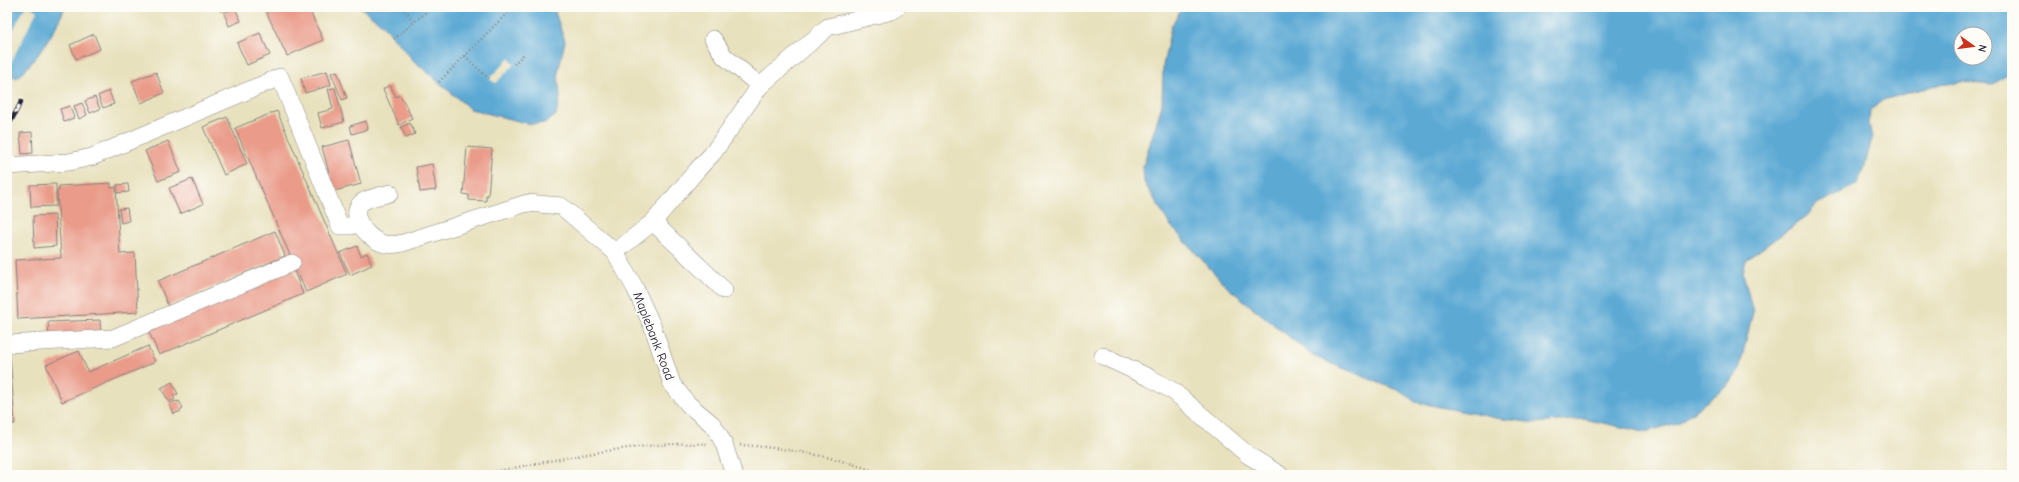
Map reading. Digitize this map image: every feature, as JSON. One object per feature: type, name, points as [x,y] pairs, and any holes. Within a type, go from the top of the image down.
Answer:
[{"type":"street","points":[[616,252],[653,222],[713,153],[760,86],[828,27],[892,10],[897,7]]},
{"type":"street","points":[[713,40],[724,56],[760,86]]},
{"type":"street","points":[[7,166],[69,162],[92,157],[280,77],[340,226],[351,226],[360,223],[356,214],[359,206],[363,202],[390,193]]},
{"type":"street","name":"Maplebank Road","points":[[360,223],[372,238],[387,244],[395,245],[527,203],[561,206],[616,252],[652,325],[672,384],[688,404],[712,424],[724,444],[734,475]]},
{"type":"street","points":[[653,222],[724,290]]},
{"type":"street","points":[[7,344],[113,338],[292,263]]},
{"type":"street","points":[[1103,356],[1150,378],[1173,391],[1248,455],[1280,475]]},
{"type":"path","points":[[402,7],[414,22]]},
{"type":"path","points":[[394,38],[432,7]]},
{"type":"path","points":[[438,82],[513,7]]},
{"type":"path","points":[[514,64],[525,53]]},
{"type":"path","points":[[465,56],[488,79]]},
{"type":"path","points":[[476,475],[617,451],[676,444],[710,444]]},
{"type":"path","points":[[738,445],[791,451],[828,458],[884,475]]},
{"type":"water","points":[[7,7],[65,7],[56,27],[45,45],[33,62],[17,78],[7,73]]},
{"type":"water","points":[[360,7],[560,7],[555,12],[565,41],[558,72],[560,98],[556,115],[546,123],[530,124],[470,109],[413,60],[382,24]]},
{"type":"water","points":[[1182,7],[2012,7],[2012,69],[2007,75],[1992,85],[1962,82],[1933,86],[1883,100],[1870,110],[1869,124],[1872,138],[1864,169],[1856,185],[1817,204],[1807,216],[1746,260],[1743,273],[1753,312],[1739,370],[1729,385],[1678,423],[1644,432],[1584,419],[1535,423],[1496,418],[1415,402],[1404,393],[1313,356],[1227,287],[1170,225],[1144,182],[1143,166],[1162,105],[1163,66],[1171,27]]},
{"type":"pier","points":[[25,7],[31,7],[37,11],[8,68],[7,42]]},
{"type":"pier","points":[[509,58],[514,64],[496,83],[489,79]]},
{"type":"building","points":[[219,7],[231,7],[221,11]]},
{"type":"building","points":[[264,7],[308,7],[323,40],[287,56]]},
{"type":"building","points":[[235,8],[241,21],[229,26],[224,13]]},
{"type":"building","points":[[260,33],[270,55],[247,65],[237,43]]},
{"type":"building","points":[[94,34],[100,49],[76,59],[70,45]]},
{"type":"building","points":[[327,71],[331,85],[305,93],[301,78]]},
{"type":"building","points":[[337,71],[347,98],[342,100],[331,73]]},
{"type":"building","points":[[156,72],[164,93],[141,103],[132,81]]},
{"type":"building","points":[[390,85],[396,97],[399,95],[403,100],[412,118],[399,125],[383,89]]},
{"type":"building","points":[[335,88],[344,122],[322,128],[318,113],[333,109],[328,89]]},
{"type":"building","points":[[109,91],[114,104],[103,108],[98,96]]},
{"type":"building","points":[[95,97],[100,109],[90,113],[85,101]]},
{"type":"building","points":[[82,103],[87,115],[79,119],[74,106]]},
{"type":"building","points":[[70,106],[74,118],[64,122],[60,109]]},
{"type":"building","points":[[277,111],[347,274],[306,292],[235,128]]},
{"type":"building","points":[[227,117],[247,164],[224,175],[203,127]]},
{"type":"building","points":[[366,121],[368,129],[352,134],[350,126]]},
{"type":"building","points":[[410,123],[415,134],[406,138],[401,127]]},
{"type":"building","points":[[32,132],[33,153],[22,154],[20,133]]},
{"type":"building","points":[[349,140],[361,184],[334,191],[322,147]]},
{"type":"building","points":[[168,141],[181,172],[158,181],[145,151]]},
{"type":"building","points":[[467,147],[492,149],[488,196],[486,195],[486,201],[469,200],[469,195],[463,194]]},
{"type":"building","points":[[432,164],[436,190],[420,192],[416,167]]},
{"type":"building","points":[[192,179],[203,204],[180,214],[169,188]]},
{"type":"building","points":[[111,183],[111,188],[116,187],[120,254],[135,253],[138,312],[18,319],[15,260],[61,258],[57,191],[59,191],[59,186]]},
{"type":"building","points":[[56,184],[56,206],[31,207],[30,185]]},
{"type":"building","points":[[128,184],[129,192],[117,193],[117,185]]},
{"type":"building","points":[[127,208],[129,221],[121,223],[119,209]]},
{"type":"building","points":[[55,215],[56,246],[34,248],[33,216]]},
{"type":"building","points":[[275,231],[285,256],[168,306],[158,281]]},
{"type":"building","points":[[357,246],[361,256],[367,253],[372,265],[350,275],[340,253]]},
{"type":"building","points":[[293,268],[303,294],[159,355],[148,330]]},
{"type":"building","points":[[100,320],[101,335],[49,338],[48,322]]},
{"type":"building","points":[[148,346],[155,362],[62,402],[46,365],[79,351],[88,372]]},
{"type":"building","points":[[10,355],[15,424],[10,424],[11,428],[7,430],[7,356]]},
{"type":"building","points":[[172,382],[178,394],[173,396],[175,399],[169,402],[161,388]]},
{"type":"building","points":[[179,401],[183,408],[181,411],[174,414],[169,404]]},
{"type":"railway","points":[[7,129],[21,102]]}]
